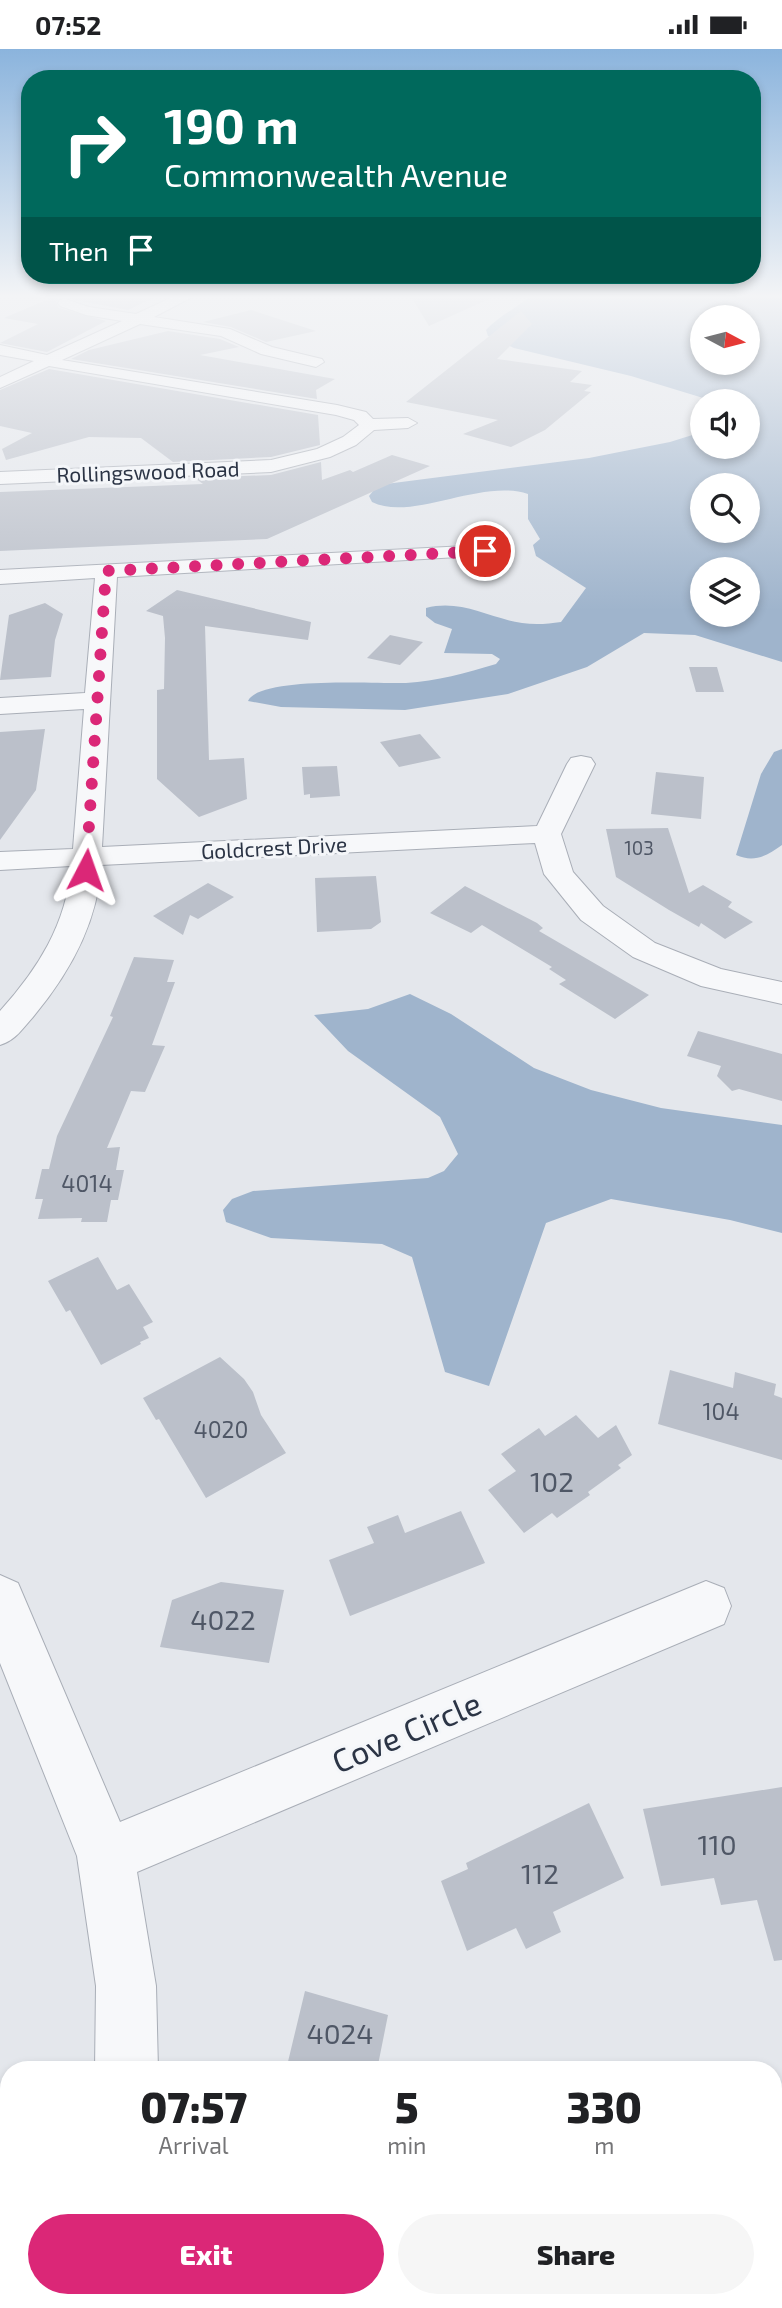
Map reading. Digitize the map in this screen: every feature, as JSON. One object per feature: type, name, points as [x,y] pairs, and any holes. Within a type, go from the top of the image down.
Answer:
[{"type":"street","points":[[280,400],[360,416],[369,425],[408,423]]},
{"type":"street","name":"Rollingswood Road","points":[[0,478],[83,465],[117,473],[296,463],[360,435],[369,425]]},
{"type":"street","points":[[114,453],[118,456],[117,473]]},
{"type":"street","points":[[0,577],[485,551]]},
{"type":"street","points":[[0,1033],[42,985],[71,933],[85,885],[106,571]]},
{"type":"street","points":[[0,706],[99,700]]},
{"type":"street","points":[[581,764],[547,834],[559,874],[592,913],[644,950],[713,978],[782,993]]},
{"type":"street","name":"Goldcrest Drive","points":[[0,861],[547,834]]},
{"type":"street","points":[[0,1600],[106,1856],[126,1986],[126,2061]]},
{"type":"street","name":"Cove Circle","points":[[106,1856],[706,1606]]},
{"type":"water","points":[[760,400],[782,400],[782,662],[695,635],[644,633],[587,667],[508,694],[405,710],[281,707],[248,701],[257,693],[274,688],[321,683],[418,682],[496,664],[500,659],[492,654],[444,653],[452,629],[435,623],[426,616],[426,608],[463,607],[510,621],[556,623],[561,622],[586,588],[536,556],[533,545],[540,539],[528,519],[528,494],[489,491],[427,504],[388,507],[372,502],[369,496],[378,485],[589,458],[690,436],[690,459],[760,459]]},
{"type":"water","points":[[782,749],[782,845],[760,857],[736,855],[761,774],[774,752]]},
{"type":"water","points":[[410,994],[451,1014],[534,1068],[591,1090],[661,1108],[782,1125],[782,1233],[730,1220],[611,1199],[546,1223],[489,1386],[445,1372],[412,1257],[382,1244],[271,1238],[226,1222],[223,1210],[232,1199],[253,1191],[428,1178],[444,1171],[458,1154],[440,1117],[348,1051],[314,1015],[368,1009]]},
{"type":"building","points":[[0,400],[233,400],[318,415],[320,445],[271,457],[173,462],[141,438],[89,437],[6,460],[2,449],[32,433],[0,426]]},
{"type":"building","points":[[581,400],[545,430],[511,447],[463,434],[498,420],[406,402]]},
{"type":"building","points":[[392,455],[430,466],[267,539],[0,551],[0,492],[203,484],[195,478],[271,475],[321,462],[322,480],[350,470],[353,472]]},
{"type":"building","points":[[177,590],[311,622],[308,640],[205,626],[209,760],[244,758],[247,799],[199,817],[157,779],[157,690],[164,689],[165,638],[163,616],[146,611]]},
{"type":"building","points":[[45,603],[63,614],[55,640],[51,677],[0,680],[9,615]]},
{"type":"building","points":[[390,635],[423,642],[400,665],[367,658]]},
{"type":"building","points":[[689,667],[717,667],[724,692],[696,692]]},
{"type":"building","points":[[45,729],[36,790],[0,840],[0,732]]},
{"type":"building","points":[[420,734],[441,758],[399,767],[380,742]]},
{"type":"building","points":[[337,766],[340,796],[310,798],[310,794],[304,795],[302,767]]},
{"type":"building","points":[[656,772],[704,777],[701,819],[651,814]]},
{"type":"building","points":[[668,828],[689,893],[703,885],[732,902],[728,907],[753,922],[725,939],[701,923],[699,927],[669,910],[616,877],[606,829]]},
{"type":"building","points":[[376,876],[381,922],[371,929],[317,932],[315,878]]},
{"type":"building","points":[[208,883],[234,897],[198,919],[190,915],[183,935],[153,916]]},
{"type":"building","points":[[465,886],[537,923],[543,928],[539,931],[649,995],[615,1019],[559,984],[566,980],[549,969],[552,967],[482,925],[471,933],[430,913]]},
{"type":"building","points":[[134,957],[174,960],[167,982],[175,982],[152,1045],[165,1046],[145,1092],[131,1091],[107,1148],[120,1147],[116,1170],[124,1170],[118,1200],[111,1200],[107,1222],[81,1222],[82,1218],[38,1219],[43,1199],[35,1199],[42,1169],[49,1169],[57,1136],[113,1017],[110,1016]]},
{"type":"building","points":[[698,1031],[782,1054],[782,1101],[739,1089],[732,1091],[717,1076],[721,1066],[687,1056]]},
{"type":"building","points":[[98,1257],[117,1290],[129,1284],[153,1322],[143,1327],[149,1338],[101,1365],[70,1310],[66,1312],[48,1281]]},
{"type":"building","points":[[220,1357],[244,1379],[253,1392],[261,1415],[286,1453],[206,1498],[159,1419],[156,1420],[143,1398]]},
{"type":"building","points":[[670,1370],[733,1388],[735,1372],[776,1384],[774,1395],[782,1398],[782,1460],[658,1424]]},
{"type":"building","points":[[576,1415],[598,1438],[616,1425],[632,1455],[618,1465],[621,1468],[588,1492],[590,1495],[557,1518],[552,1513],[524,1533],[488,1490],[516,1471],[501,1454],[539,1428],[545,1436]]},
{"type":"building","points":[[461,1511],[485,1563],[350,1616],[329,1560],[374,1543],[367,1527],[398,1515],[405,1533]]},
{"type":"building","points":[[221,1582],[284,1590],[269,1663],[160,1647],[172,1600]]},
{"type":"building","points":[[782,1787],[782,1960],[774,1961],[757,1900],[721,1905],[714,1878],[661,1886],[643,1809]]},
{"type":"building","points":[[589,1803],[624,1878],[553,1912],[561,1932],[526,1949],[516,1928],[467,1951],[441,1881],[468,1869],[466,1863]]},
{"type":"building","points":[[305,1991],[388,2015],[379,2061],[288,2061]]},
{"type":"route","points":[[86,870],[106,571],[485,551]]}]
